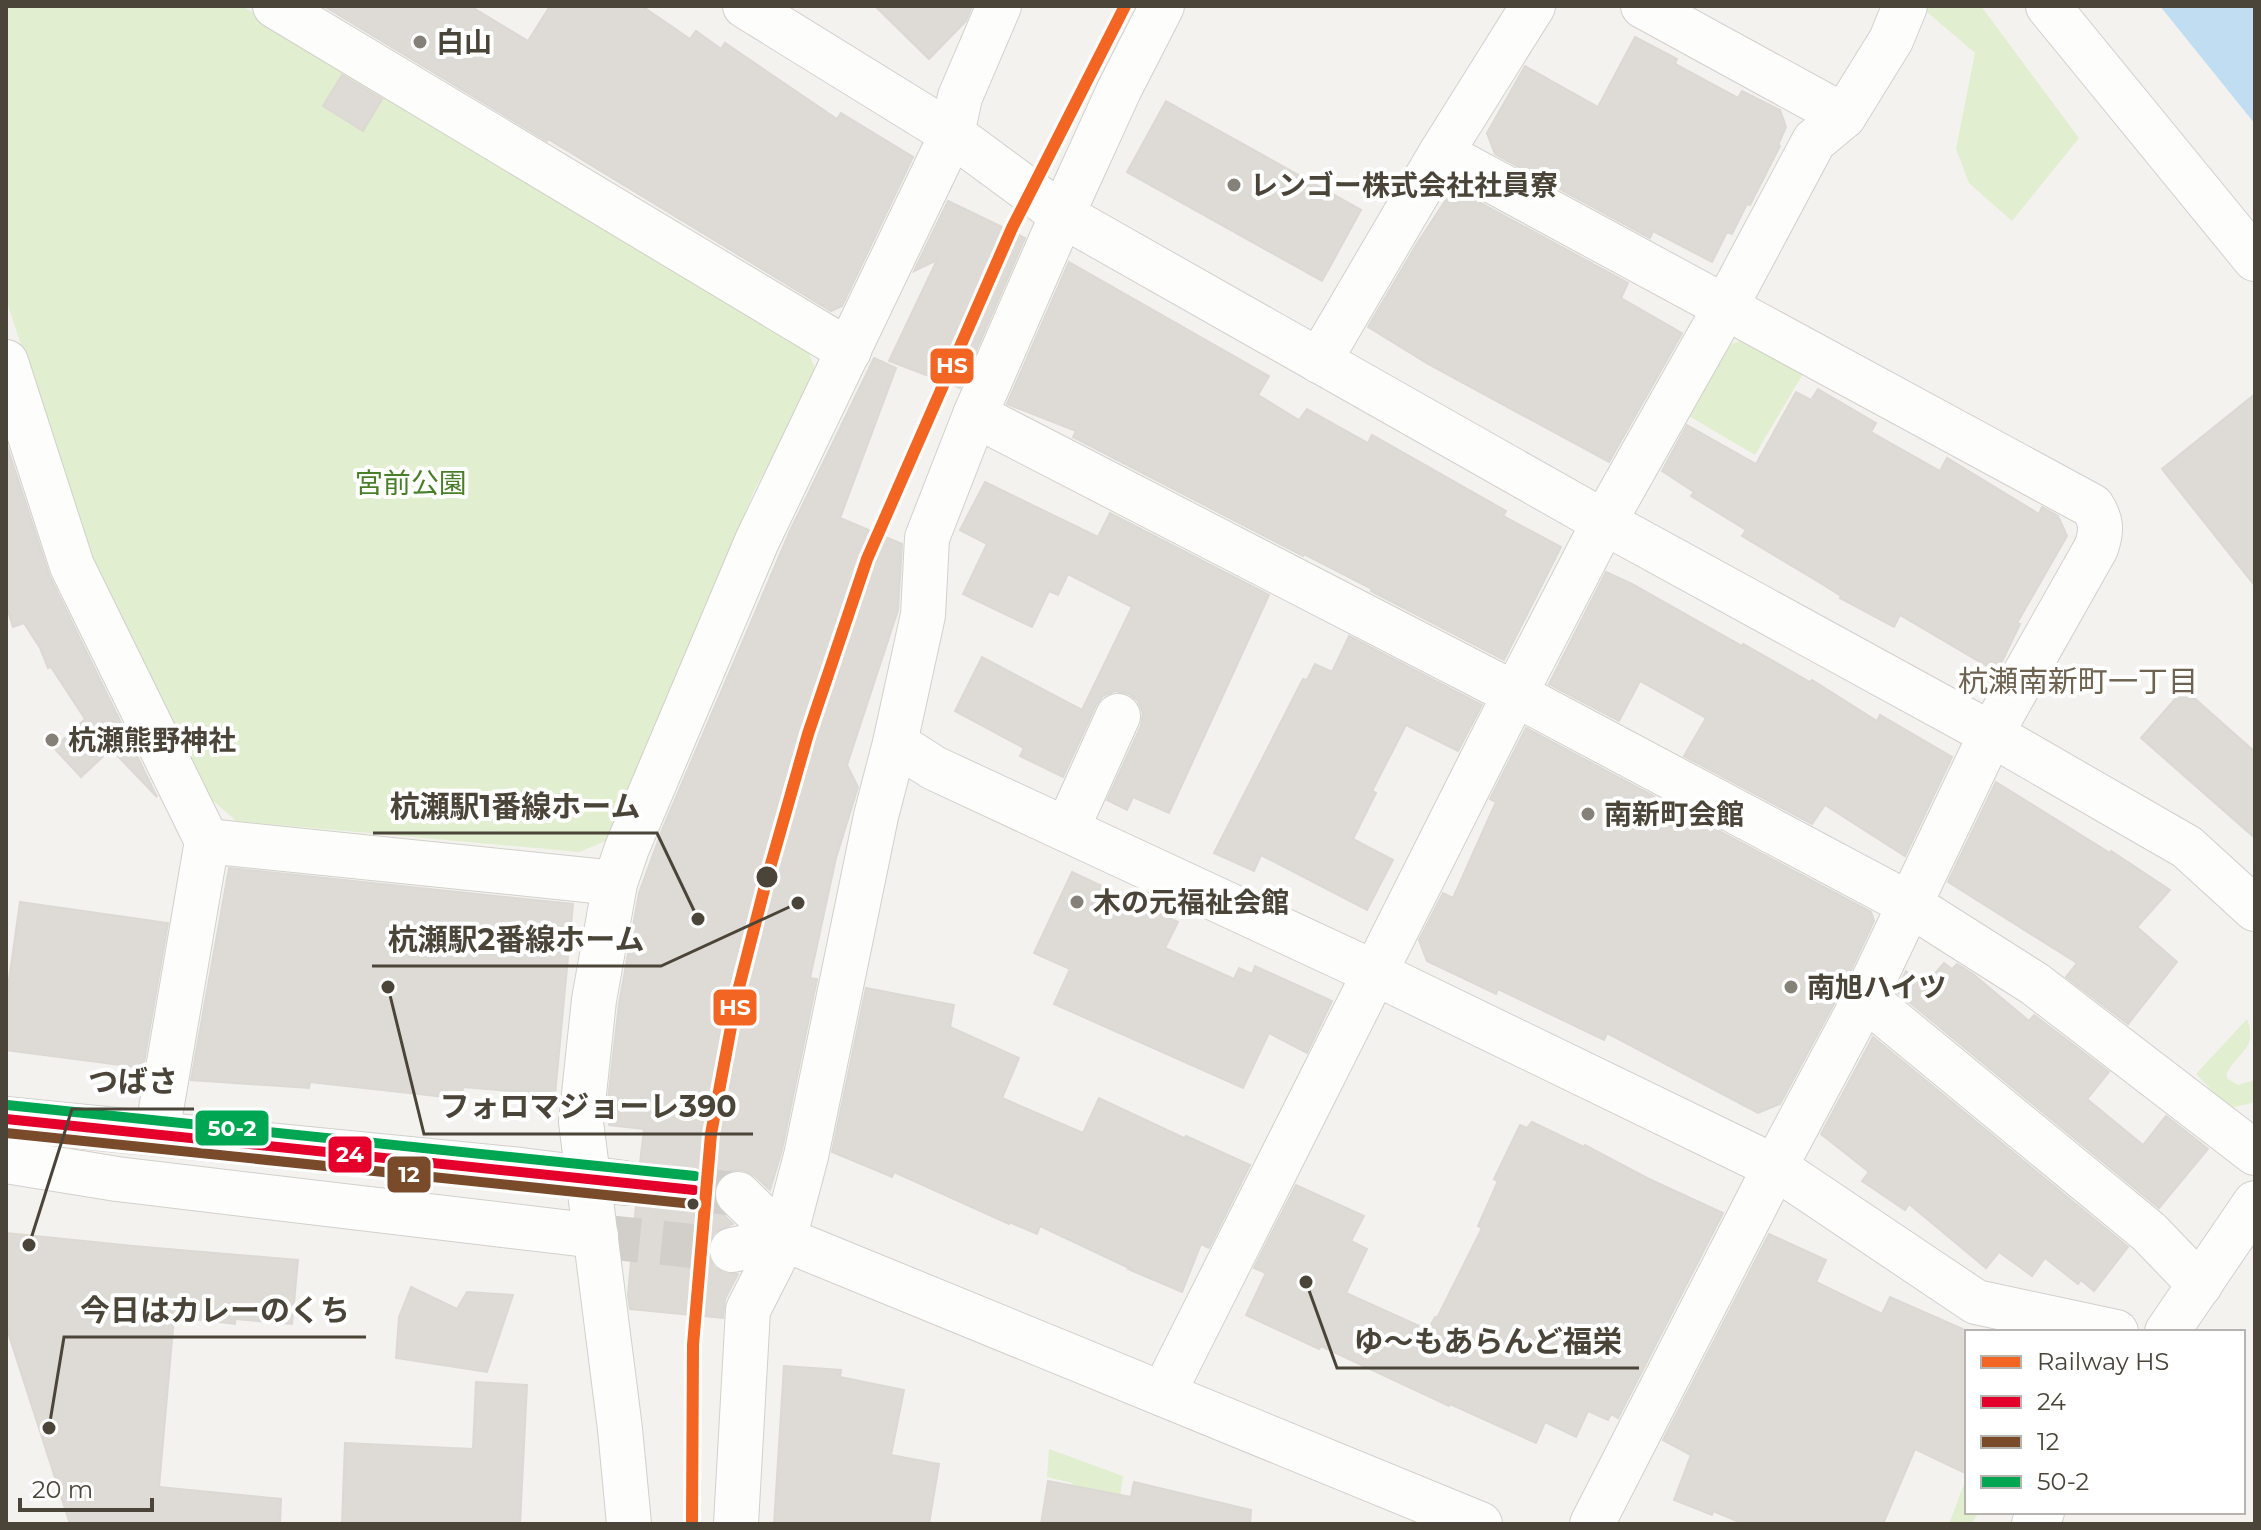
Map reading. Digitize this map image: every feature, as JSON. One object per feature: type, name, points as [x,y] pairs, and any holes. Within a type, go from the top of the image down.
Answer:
[{"type":"street","points":[[745,6],[952,134],[1062,215],[1604,522],[1991,734],[2187,847],[2255,909]]},
{"type":"street","points":[[629,1524],[596,1236],[606,1180],[581,1122],[594,1000],[615,883],[757,541],[952,134],[960,97],[999,6]]},
{"type":"street","points":[[736,1524],[748,1310],[784,1239],[806,1156],[876,816],[923,615],[927,538],[975,415],[1062,215],[1119,90],[1162,6]]},
{"type":"street","points":[[1319,361],[1441,153],[1533,6]]},
{"type":"street","points":[[1643,6],[1844,116]]},
{"type":"street","points":[[1163,1394],[1604,522],[1725,308],[1814,141],[1844,116],[1891,40],[1905,6]]},
{"type":"street","points":[[2048,6],[2255,259]]},
{"type":"street","points":[[279,7],[849,351]]},
{"type":"street","points":[[1441,153],[2092,506],[2100,518],[2101,532],[2096,548],[1991,734],[1865,998],[1592,1524]]},
{"type":"street","points":[[6,362],[72,566],[207,841],[157,1133]]},
{"type":"street","points":[[975,415],[1515,694],[1909,904],[2035,984],[2255,1153]]},
{"type":"street","points":[[1067,829],[1118,716]]},
{"type":"street","points":[[895,743],[934,768],[1375,973],[1775,1167],[1976,1302],[2107,1330]]},
{"type":"street","points":[[207,841],[615,883]]},
{"type":"street","points":[[1865,998],[2149,1232],[2200,1285]]},
{"type":"street","points":[[6,1119],[606,1180]]},
{"type":"street","points":[[6,1161],[117,1179],[596,1236]]},
{"type":"street","points":[[738,1194],[784,1239],[1163,1394],[1432,1515],[1480,1524]]},
{"type":"street","points":[[2168,1330],[2255,1203]]},
{"type":"street","points":[[732,1250],[784,1239]]},
{"type":"green space","name":"宮前公園","points":[[6,6],[242,6],[807,348],[817,374],[754,491],[611,839],[579,852],[236,821],[199,788],[87,547],[6,299]]},
{"type":"green space","points":[[1920,6],[1981,6],[2079,138],[2012,221],[1969,183],[1956,149],[1975,53]]},
{"type":"green space","points":[[1742,340],[1804,372],[1755,455],[1689,416],[1730,345]]},
{"type":"green space","points":[[2247,1019],[2250,1029],[2248,1044],[2226,1075],[2238,1085],[2255,1080],[2255,1098],[2252,1103],[2229,1108],[2196,1074]]},
{"type":"green space","points":[[1049,1449],[1123,1476],[1116,1524],[1068,1504],[1072,1483],[1047,1477]]},
{"type":"green space","points":[[1965,1481],[1965,1514],[1978,1514],[1971,1524],[1949,1524]]},
{"type":"water","points":[[2160,6],[2255,6],[2255,124]]},
{"type":"building","points":[[324,6],[470,6],[528,41],[550,6],[642,6],[690,39],[696,31],[721,49],[725,43],[837,119],[841,113],[913,157],[842,306],[831,311]]},
{"type":"building","points":[[875,6],[972,6],[966,21],[929,59]]},
{"type":"building","points":[[1635,37],[1677,59],[1675,64],[1738,98],[1742,91],[1780,110],[1786,127],[1780,146],[1750,205],[1747,204],[1732,234],[1727,232],[1712,262],[1653,231],[1650,238],[1495,154],[1487,133],[1525,66],[1598,107]]},
{"type":"building","points":[[342,75],[382,99],[363,131],[323,106]]},
{"type":"building","name":"レンゴー株式会社社員寮","points":[[1166,101],[1361,210],[1322,281],[1127,172]]},
{"type":"building","points":[[1451,192],[1466,195],[1628,283],[1621,298],[1682,333],[1609,462],[1428,364],[1368,327]]},
{"type":"building","points":[[948,201],[1025,238],[960,388],[889,361],[937,260],[914,271]]},
{"type":"building","points":[[1069,262],[1269,376],[1258,395],[1299,420],[1307,409],[1368,443],[1372,435],[1506,511],[1503,516],[1561,547],[1504,660],[1372,589],[1073,437],[1076,431],[1007,404]]},
{"type":"building","points":[[874,358],[896,368],[840,518],[902,544],[898,610],[847,765],[858,787],[836,858],[810,978],[817,979],[782,1150],[770,1190],[743,1170],[731,1170],[721,1176],[714,1187],[714,1201],[733,1224],[715,1232],[708,1243],[708,1256],[714,1267],[724,1273],[738,1274],[725,1299],[723,1318],[630,1309],[628,1295],[636,1205],[645,1197],[650,1185],[648,1173],[640,1163],[644,1129],[609,1125],[612,1100],[608,1100],[619,1004],[639,893],[662,830],[790,531]]},
{"type":"building","points":[[1818,389],[1876,423],[1871,432],[1940,471],[1947,458],[2039,514],[2042,507],[2058,516],[2067,536],[2017,623],[2020,624],[1997,672],[1900,615],[1894,627],[1840,598],[1742,536],[1746,530],[1691,496],[1694,492],[1662,471],[1687,425],[1756,464],[1796,392],[1811,400]]},
{"type":"building","points":[[2255,394],[2255,586],[2162,469]]},
{"type":"building","points":[[6,443],[50,577],[157,797],[111,749],[81,777],[54,748],[85,719],[51,667],[48,668],[24,623],[13,627],[6,604]]},
{"type":"building","points":[[985,482],[1098,537],[1110,513],[1269,595],[1169,813],[1133,797],[1127,810],[1107,800],[1141,726],[1143,713],[1138,701],[1129,694],[1115,691],[1103,696],[1063,777],[1020,756],[1024,748],[955,711],[982,657],[1082,710],[1132,607],[1068,574],[1058,595],[1049,591],[1032,627],[963,594],[987,544],[960,530]]},
{"type":"building","points":[[1606,572],[1810,682],[1812,680],[1877,721],[1880,715],[1952,757],[1905,856],[1825,805],[1812,824],[1684,756],[1706,718],[1640,681],[1619,721],[1549,684]]},
{"type":"building","points":[[1349,636],[1482,705],[1458,751],[1406,725],[1372,791],[1376,793],[1353,839],[1393,860],[1367,910],[1261,855],[1254,871],[1214,853],[1303,679],[1307,680],[1315,664],[1332,672]]},
{"type":"building","points":[[2184,689],[2255,752],[2255,838],[2141,738]]},
{"type":"building","points":[[1526,728],[1871,912],[1874,921],[1843,987],[1780,1104],[1758,1113],[1607,1033],[1604,1040],[1498,989],[1496,994],[1427,961],[1419,940],[1443,893],[1453,898],[1496,802],[1490,799]]},
{"type":"building","points":[[1996,782],[2170,890],[2137,927],[2177,962],[2128,1024],[2066,977],[2077,963],[1948,882]]},
{"type":"building","points":[[229,868],[573,904],[555,1095],[463,1087],[462,1099],[310,1082],[309,1088],[191,1080]]},
{"type":"building","points":[[1072,872],[1178,922],[1165,948],[1234,979],[1239,968],[1252,974],[1255,966],[1332,1001],[1307,1053],[1269,1033],[1243,1088],[1054,1004],[1070,969],[1034,953]]},
{"type":"building","points":[[20,902],[168,923],[143,1068],[6,1050],[6,1001]]},
{"type":"building","points":[[1944,963],[1952,969],[1957,964],[1973,974],[2029,1021],[2034,1015],[2109,1072],[2087,1099],[2143,1145],[2166,1116],[2208,1149],[2159,1208],[1896,991],[1906,971],[1924,986]]},
{"type":"building","points":[[866,988],[954,1005],[950,1027],[1019,1058],[1002,1098],[1083,1133],[1099,1098],[1250,1165],[1209,1248],[1201,1244],[1182,1292],[1040,1226],[1037,1234],[894,1172],[892,1177],[832,1152]]},
{"type":"building","points":[[1873,1037],[2128,1247],[2094,1291],[2081,1280],[2078,1284],[2045,1258],[2032,1276],[1999,1252],[1986,1268],[1909,1204],[1905,1210],[1862,1181],[1869,1172],[1821,1134]]},
{"type":"building","points":[[1532,1122],[1723,1213],[1618,1418],[1611,1414],[1608,1420],[1588,1411],[1576,1437],[1545,1422],[1536,1443],[1246,1315],[1266,1273],[1254,1268],[1296,1185],[1364,1216],[1351,1241],[1367,1249],[1346,1293],[1428,1330],[1482,1228],[1478,1226],[1498,1181],[1494,1179],[1520,1125],[1527,1128]]},
{"type":"building","points":[[6,1233],[298,1260],[292,1324],[235,1319],[235,1324],[174,1317],[159,1487],[281,1499],[280,1524],[70,1524],[6,1326]]},
{"type":"building","points":[[1769,1234],[1826,1260],[1816,1282],[1882,1314],[1890,1297],[1965,1330],[1965,1473],[1915,1449],[1883,1524],[1744,1524],[1713,1511],[1712,1515],[1674,1500],[1691,1455],[1663,1440]]},
{"type":"building","points":[[411,1287],[457,1309],[467,1292],[513,1295],[487,1372],[396,1358],[399,1317]]},
{"type":"building","points":[[784,1366],[841,1370],[840,1377],[904,1390],[891,1455],[939,1464],[929,1524],[774,1524]]},
{"type":"building","points":[[476,1382],[527,1385],[520,1524],[342,1524],[345,1443],[473,1449]]},
{"type":"building","points":[[1048,1481],[1131,1497],[1134,1482],[1251,1510],[1250,1524],[1041,1524]]},
{"type":"tunnel","points":[[625,1183],[738,1194]]},
{"type":"tunnel","points":[[596,1236],[732,1250]]},
{"type":"rail line","name":"HS","points":[[692,1524],[693,1345],[711,1134],[737,995],[808,734],[867,559],[1012,228],[1125,6]]},
{"type":"transit line","name":"50-2","points":[[7,1105],[695,1176]]},
{"type":"transit line","name":"24","points":[[6,1119],[694,1190]]},
{"type":"transit line","name":"12","points":[[6,1133],[693,1204]]},
{"type":"place","name":"白山","points":[[420,42]]},
{"type":"place","name":"レンゴー株式会社社員寮","points":[[1234,185]]},
{"type":"place","name":"杭瀬熊野神社","points":[[52,740]]},
{"type":"place","name":"南新町会館","points":[[1588,814]]},
{"type":"place","name":"木の元福祉会館","points":[[1077,902]]},
{"type":"place","name":"杭瀬駅2番線ホーム","points":[[798,903]]},
{"type":"place","name":"杭瀬駅1番線ホーム","points":[[698,919]]},
{"type":"place","name":"フォロマジョーレ390","points":[[388,987]]},
{"type":"place","name":"南旭ハイツ","points":[[1791,987]]},
{"type":"place","name":"つばさ","points":[[29,1245]]},
{"type":"place","name":"ゆ～もあらんど福栄","points":[[1306,1282]]},
{"type":"place","name":"今日はカレーのくち","points":[[49,1428]]},
{"type":"district","name":"杭瀬南新町一丁目","points":[[2078,681]]}]
